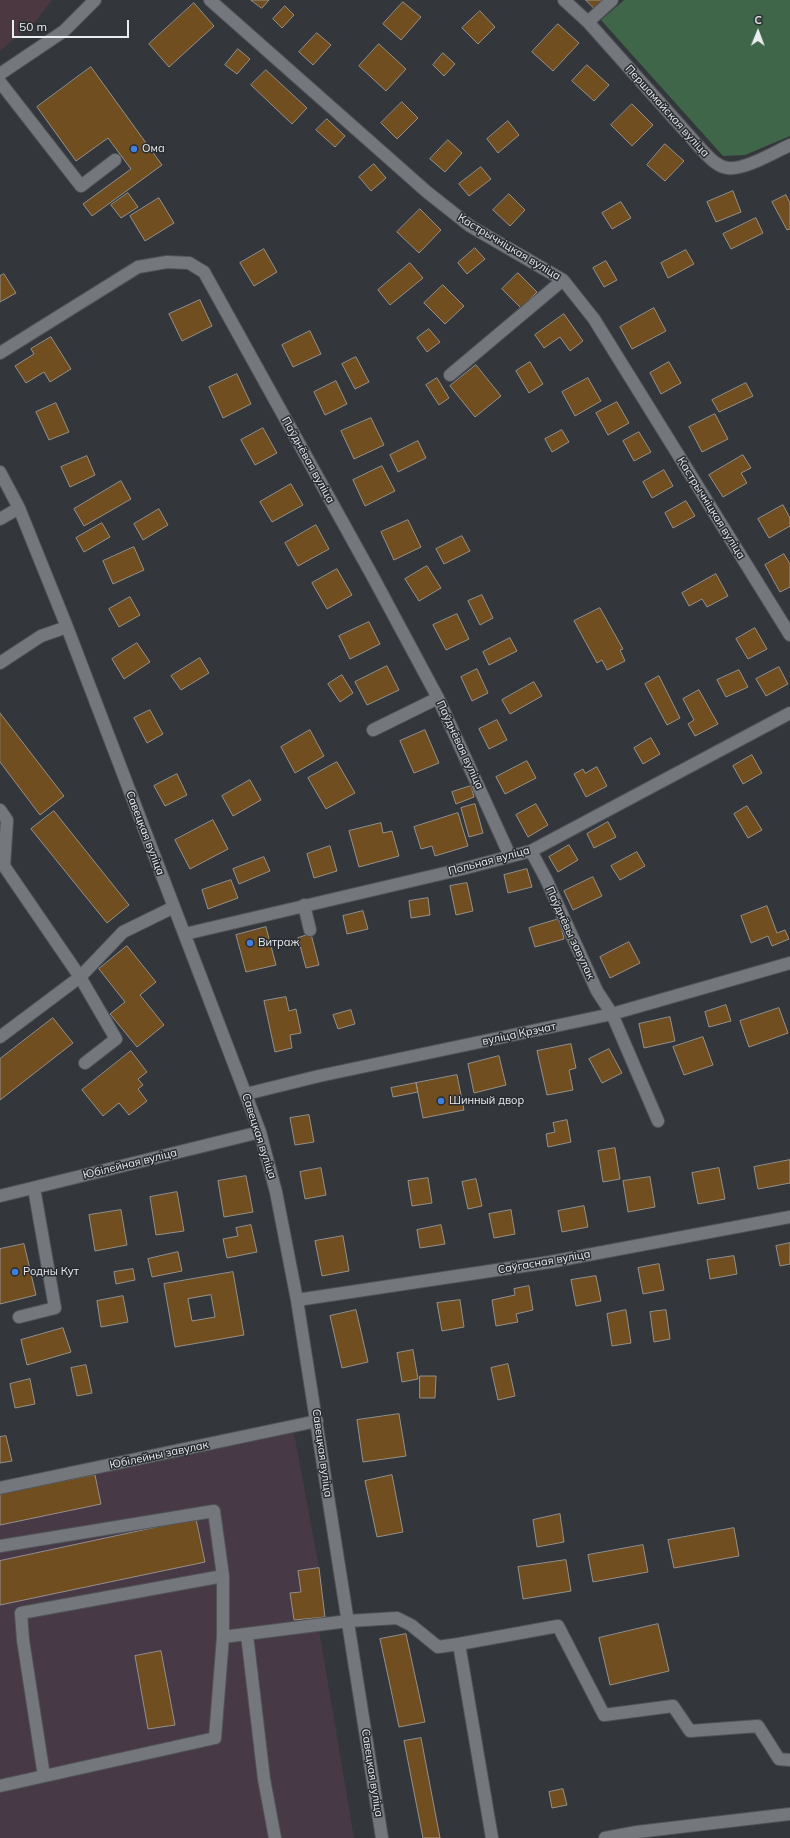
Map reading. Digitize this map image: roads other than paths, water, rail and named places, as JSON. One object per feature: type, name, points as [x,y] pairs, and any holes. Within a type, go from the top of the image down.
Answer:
[{"type":"street","points":[[0,74],[64,31],[95,0]]},
{"type":"street","name":"Кастрычніцкая вуліца","points":[[210,0],[426,192],[470,226],[563,280],[594,319],[790,635]]},
{"type":"street","name":"Першамайская вуліца","points":[[564,0],[588,22],[702,150],[716,163],[728,168],[749,164],[790,145]]},
{"type":"street","points":[[588,22],[612,0]]},
{"type":"street","points":[[0,82],[81,186],[115,160]]},
{"type":"street","name":"Паўднёвая вуліца","points":[[0,353],[138,267],[166,262],[189,263],[204,272],[373,577],[438,698],[510,856]]},
{"type":"street","points":[[450,375],[563,280]]},
{"type":"street","name":"Савецкая вуліца","points":[[0,472],[19,508],[67,627],[260,1132],[276,1192],[298,1300],[382,1838]]},
{"type":"street","points":[[0,519],[19,508]]},
{"type":"street","points":[[0,663],[41,636],[67,627]]},
{"type":"street","points":[[373,730],[438,698]]},
{"type":"street","name":"Польная вуліца","points":[[185,934],[462,869],[531,851],[790,713]]},
{"type":"street","points":[[0,810],[7,820],[4,866],[80,977],[116,1039],[85,1063]]},
{"type":"street","name":"Паўднёвы завулак","points":[[531,851],[546,879],[597,991],[612,1014],[658,1121]]},
{"type":"street","points":[[304,905],[310,930]]},
{"type":"street","points":[[0,1038],[80,977],[123,932],[174,907]]},
{"type":"street","name":"вуліца Крэчат","points":[[246,1094],[319,1076],[612,1014],[790,963]]},
{"type":"street","name":"Юбілейная вуліца","points":[[0,1196],[260,1132]]},
{"type":"street","points":[[19,1317],[55,1308],[34,1188]]},
{"type":"street","name":"Саўгасная вуліца","points":[[298,1300],[550,1262],[790,1217]]},
{"type":"street","name":"Юбілейны завулак","points":[[0,1488],[317,1421]]},
{"type":"street","points":[[0,1546],[214,1511],[223,1576],[223,1637],[215,1738],[0,1786]]},
{"type":"street","points":[[44,1776],[22,1640],[21,1613],[223,1576]]},
{"type":"street","points":[[223,1637],[348,1621],[397,1618],[411,1625],[438,1647],[558,1626],[604,1715],[673,1706],[690,1731],[758,1726],[780,1759],[790,1760]]},
{"type":"street","points":[[248,1635],[264,1779],[275,1838]]},
{"type":"street","points":[[459,1644],[492,1838]]},
{"type":"street","points":[[605,1838],[637,1832],[790,1814]]},
{"type":"place","name":"Ома","points":[[134,149]]},
{"type":"place","name":"Витраж","points":[[250,943]]},
{"type":"place","name":"Шинный двор","points":[[441,1101]]},
{"type":"place","name":"Родны Кут","points":[[15,1272]]}]
